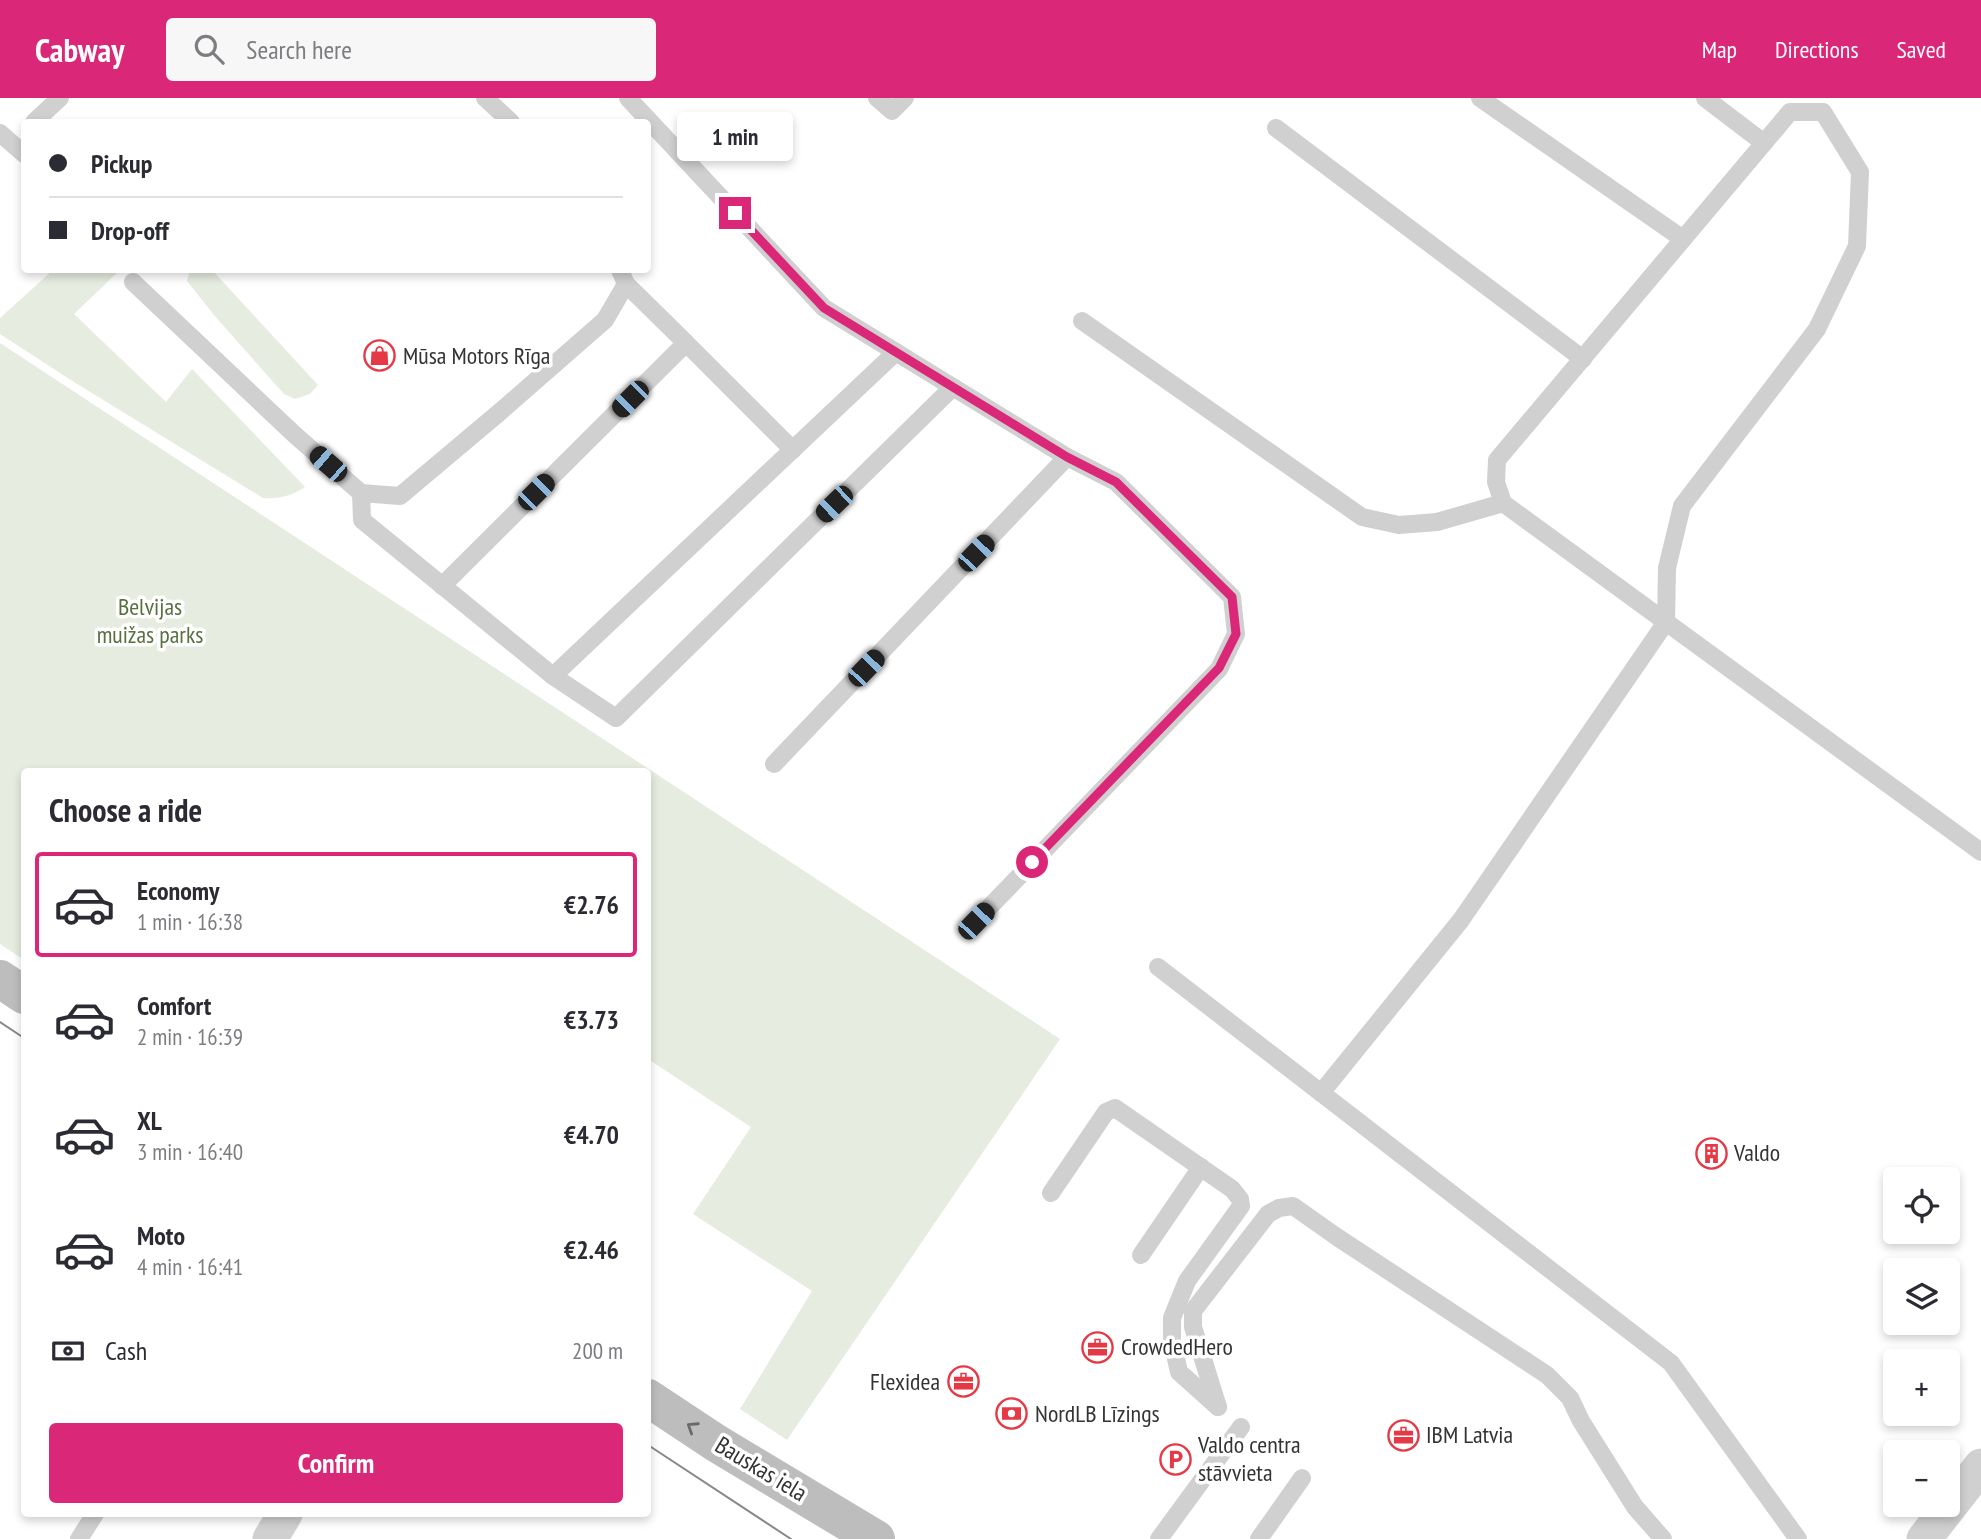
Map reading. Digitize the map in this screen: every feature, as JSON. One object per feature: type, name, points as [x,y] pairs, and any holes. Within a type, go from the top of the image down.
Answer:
[{"type":"street","points":[[0,979],[21,993]]},
{"type":"street","name":"Bauskas iela","points":[[651,1400],[876,1539]]},
{"type":"street","points":[[1924,1539],[1981,1466]]},
{"type":"street","points":[[271,1539],[283,1517]]},
{"type":"lane","points":[[37,119],[60,98]]},
{"type":"lane","points":[[485,98],[508,119]]},
{"type":"lane","points":[[628,98],[648,119]]},
{"type":"lane","points":[[877,98],[892,111],[905,98]]},
{"type":"lane","points":[[1480,98],[1683,239]]},
{"type":"lane","points":[[1705,98],[1764,143]]},
{"type":"lane","points":[[1321,1093],[1461,920],[1666,622],[1667,568],[1682,506],[1817,329],[1857,246],[1860,172],[1823,112],[1790,112],[1497,460],[1496,482],[1503,503],[1666,622],[1981,852]]},
{"type":"lane","points":[[651,123],[824,308],[1067,457],[1116,482],[1232,597],[1236,634],[1219,668],[976,921]]},
{"type":"lane","points":[[1276,128],[1583,359]]},
{"type":"lane","points":[[133,282],[295,435],[361,493],[400,496],[604,320],[623,277],[793,450]]},
{"type":"lane","points":[[1082,320],[1363,517],[1399,525],[1437,522],[1503,503]]},
{"type":"lane","points":[[442,586],[686,343]]},
{"type":"lane","points":[[553,676],[896,352]]},
{"type":"lane","points":[[361,493],[362,520],[553,676],[616,718],[953,387]]},
{"type":"lane","points":[[774,764],[1067,457]]},
{"type":"lane","points":[[1158,967],[1671,1363],[1798,1539]]},
{"type":"lane","points":[[1051,1193],[1106,1112],[1115,1108],[1232,1189],[1240,1199],[1241,1206],[1186,1281],[1172,1318],[1172,1341],[1179,1372],[1218,1408],[1193,1327],[1193,1311],[1268,1214],[1279,1208],[1293,1206],[1547,1375],[1570,1398],[1581,1421],[1635,1507],[1663,1539]]},
{"type":"lane","points":[[1141,1255],[1200,1167]]},
{"type":"lane","points":[[1159,1539],[1241,1427]]},
{"type":"lane","points":[[1259,1539],[1302,1478]]},
{"type":"lane","points":[[79,1539],[92,1517]]},
{"type":"green space","points":[[50,273],[117,273],[74,314],[166,402],[192,369],[305,487],[285,496],[263,498],[0,334],[0,318]]},
{"type":"green space","points":[[189,273],[215,273],[318,385],[310,394],[295,399],[284,394],[187,281]]},
{"type":"green space","name":"Belvijas muižas parks","points":[[0,343],[647,768],[21,768],[21,958],[0,944]]},
{"type":"green space","name":"Belvijas muižas parks","points":[[651,770],[1060,1039],[787,1440],[740,1409],[812,1291],[693,1214],[751,1127],[651,1061]]},
{"type":"tram line","points":[[0,1022],[21,1036]]},
{"type":"tram line","points":[[651,1447],[791,1539]]},
{"type":"place","name":"Mūsa Motors Rīga","points":[[380,356]]},
{"type":"place","name":"Valdo","points":[[1711,1153]]},
{"type":"place","name":"CrowdedHero","points":[[1098,1347]]},
{"type":"place","name":"Flexidea","points":[[963,1382]]},
{"type":"place","name":"NordLB Līzings","points":[[1012,1414]]},
{"type":"place","name":"IBM Latvia","points":[[1403,1435]]},
{"type":"place","name":"Valdo centra stāvvieta","points":[[1175,1459]]},
{"type":"route","points":[[735,213],[824,308],[1067,457],[1116,482],[1232,597],[1236,634],[1219,668],[1032,862]]}]
